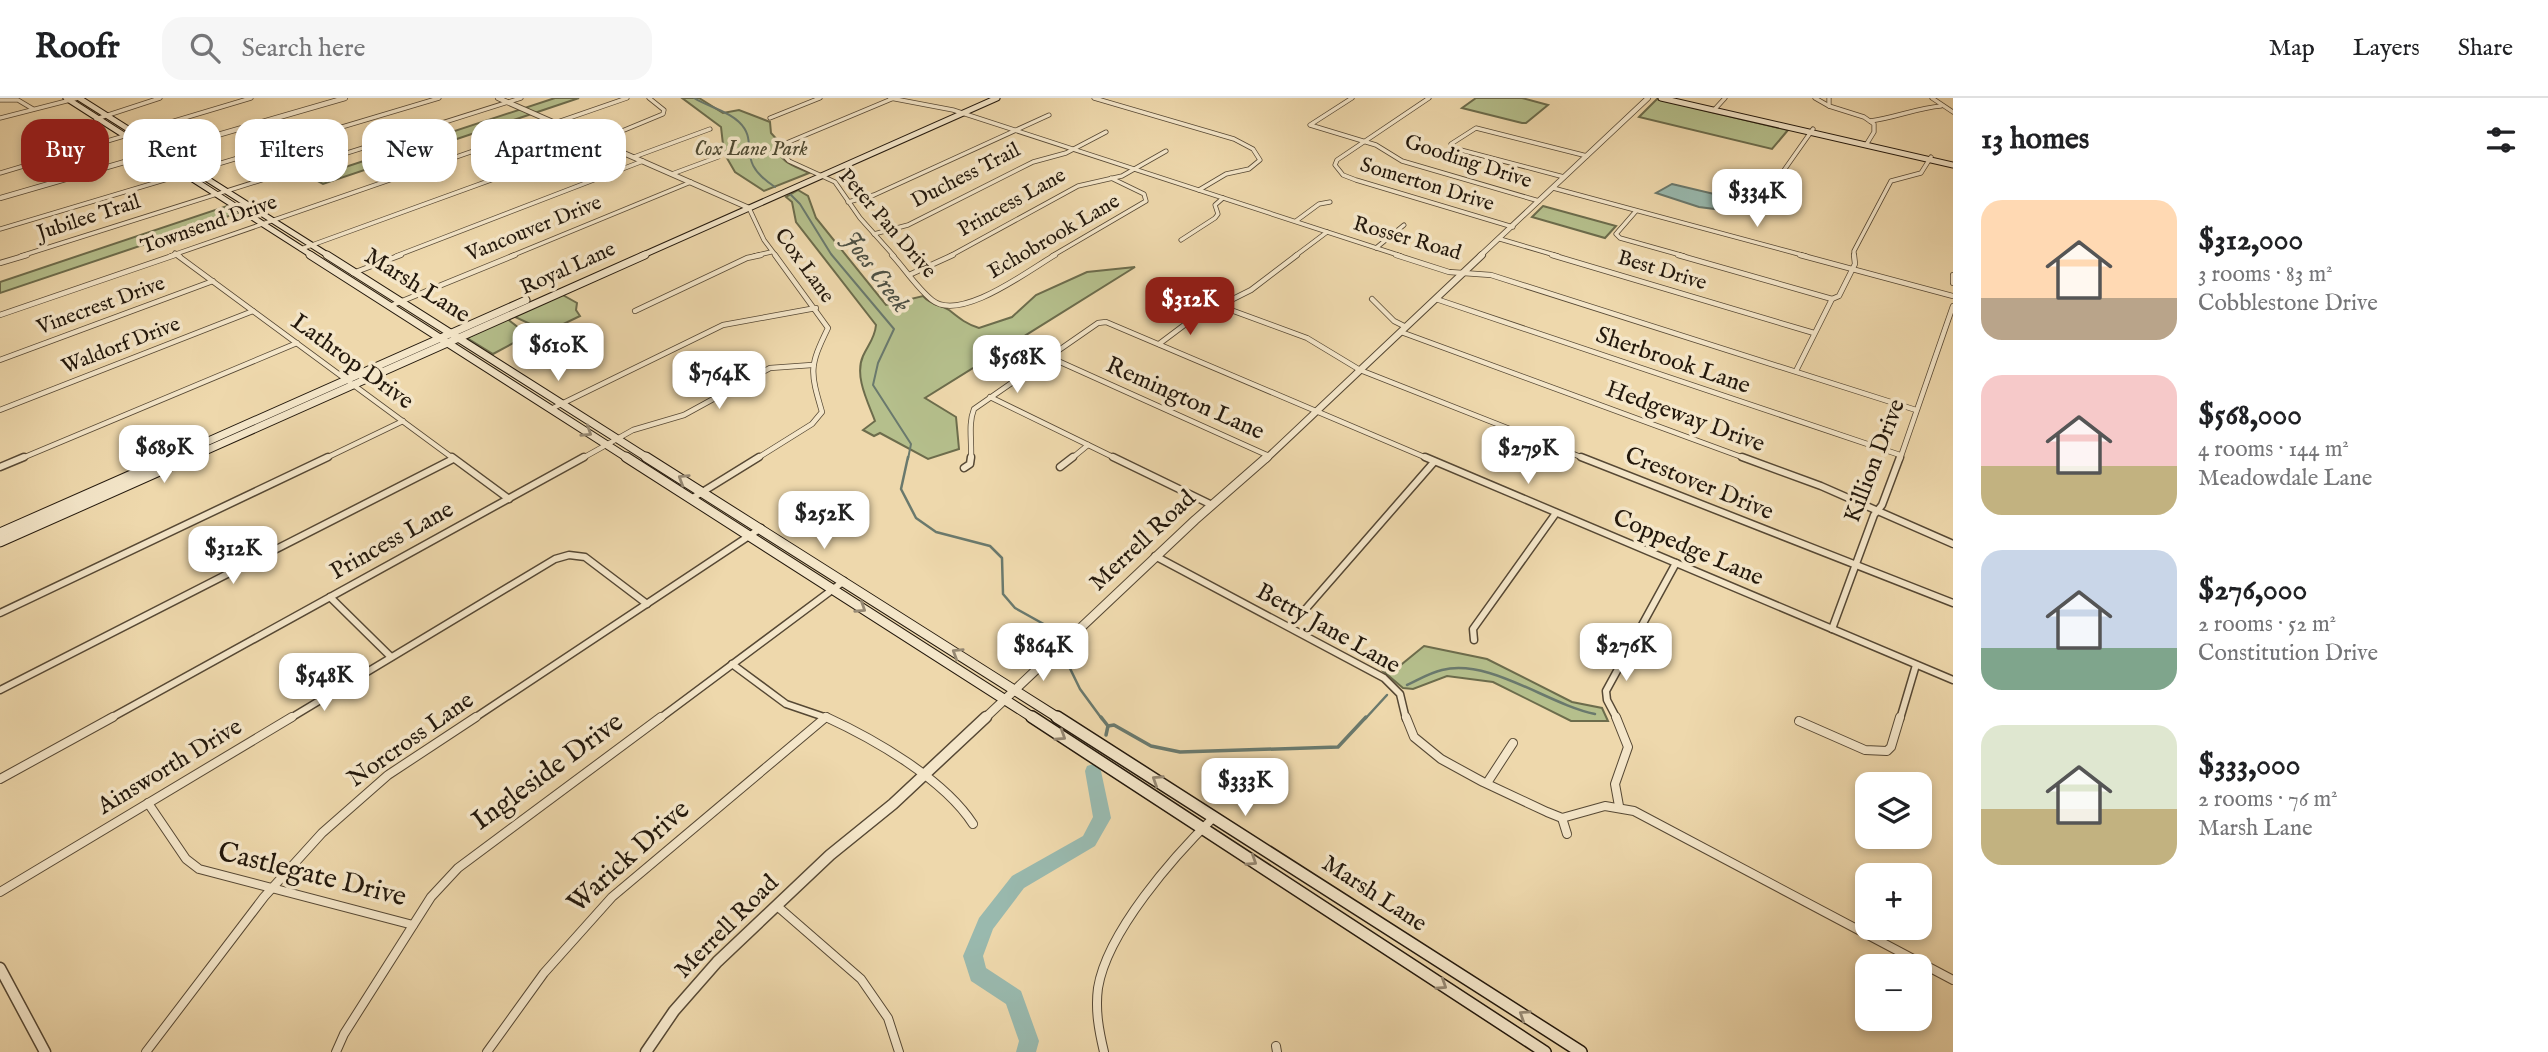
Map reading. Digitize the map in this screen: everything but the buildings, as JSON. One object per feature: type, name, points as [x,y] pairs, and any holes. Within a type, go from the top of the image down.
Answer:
[{"type":"main road","name":"Marsh Lane","points":[[79,98],[123,126]]},
{"type":"main road","name":"Royal Lane","points":[[0,542],[67,508],[986,98]]},
{"type":"main road","name":"Royal Lane","points":[[959,112],[997,98]]},
{"type":"main road","points":[[1661,98],[1953,163]]},
{"type":"main road","points":[[1673,98],[1715,109]]},
{"type":"main road","name":"Marsh Lane","points":[[68,99],[96,119]]},
{"type":"main road","name":"Marsh Lane","points":[[195,182],[1004,699],[1545,1052]]},
{"type":"main road","name":"Marsh Lane","points":[[211,182],[1015,689],[1581,1052]]},
{"type":"main road","points":[[516,387],[528,381]]},
{"type":"main road","name":"Royal Lane","points":[[0,533],[67,508]]},
{"type":"main road","points":[[1396,955],[1406,939]]},
{"type":"street","points":[[0,118],[79,98]]},
{"type":"street","points":[[96,119],[160,98]]},
{"type":"street","points":[[184,119],[251,98]]},
{"type":"street","points":[[221,134],[345,98]]},
{"type":"street","points":[[221,163],[439,98]]},
{"type":"street","points":[[498,98],[546,119]]},
{"type":"street","name":"Jubilee Trail","points":[[0,263],[521,98]]},
{"type":"street","name":"Townsend Drive","points":[[567,119],[628,98]]},
{"type":"street","points":[[626,129],[663,114],[664,110],[649,98]]},
{"type":"street","points":[[769,118],[820,98]]},
{"type":"street","name":"Rosser Road","points":[[892,98],[959,112],[1448,272],[1491,275],[1916,410]]},
{"type":"street","name":"Peter Pan Drive","points":[[892,98],[780,148],[780,151],[789,162],[835,182],[874,234],[936,303],[957,307],[974,302]]},
{"type":"street","points":[[1094,98],[1234,139],[1257,152],[1260,160],[1252,168],[1223,176],[1199,190]]},
{"type":"street","name":"Gooding Drive","points":[[1352,98],[1311,123],[1315,127],[1382,148],[1402,162],[1539,201]]},
{"type":"street","points":[[1366,142],[1429,98]]},
{"type":"street","name":"Merrell Road","points":[[646,1052],[695,985],[830,855],[893,804],[1155,556],[1269,456],[1648,98]]},
{"type":"street","points":[[1715,109],[1725,98]]},
{"type":"street","points":[[1815,98],[1818,102],[1870,121],[1901,117],[1925,107],[1941,106]]},
{"type":"street","points":[[1829,98],[1829,106]]},
{"type":"street","points":[[1932,98],[1953,112]]},
{"type":"street","points":[[0,100],[18,100],[33,109]]},
{"type":"street","points":[[848,202],[874,195],[990,139],[1017,131],[1049,115]]},
{"type":"street","points":[[1867,143],[1875,128],[1870,121]]},
{"type":"street","points":[[1564,177],[1457,149],[1451,144],[1476,128],[1587,156]]},
{"type":"street","points":[[634,157],[710,129]]},
{"type":"street","points":[[1756,210],[1812,131]]},
{"type":"street","name":"Duchess Trail","points":[[874,234],[908,225],[1033,162],[1074,149],[1106,132]]},
{"type":"street","points":[[0,173],[123,137]]},
{"type":"street","name":"Somerton Drive","points":[[1366,142],[1337,160],[1335,165],[1343,175],[1513,226]]},
{"type":"street","name":"Princess Lane","points":[[909,275],[927,269],[1078,186],[1134,169],[1166,151]]},
{"type":"street","name":"Townsend Drive","points":[[0,314],[471,152]]},
{"type":"street","points":[[626,154],[746,206]]},
{"type":"street","points":[[672,174],[718,157]]},
{"type":"street","points":[[1636,211],[1616,234],[1620,239],[1832,299],[1839,296],[1853,269],[1854,251],[1891,181],[1921,173],[1930,158]]},
{"type":"street","points":[[344,276],[643,161]]},
{"type":"street","points":[[0,198],[123,162]]},
{"type":"street","name":"Echobrook Lane","points":[[974,302],[1146,201],[1144,194],[1111,178]]},
{"type":"street","points":[[0,229],[152,182]]},
{"type":"street","points":[[301,249],[485,182]]},
{"type":"street","name":"Vancouver Drive","points":[[390,306],[691,182]]},
{"type":"street","name":"Gooding Drive","points":[[1553,188],[1953,296]]},
{"type":"street","points":[[1181,240],[1214,218],[1218,214],[1215,205],[1223,198]]},
{"type":"street","points":[[1296,221],[1319,204],[1329,202]]},
{"type":"street","name":"Cox Lane","points":[[746,206],[771,252],[816,308],[828,331],[812,365]]},
{"type":"street","points":[[1376,248],[1404,225]]},
{"type":"street","points":[[1158,344],[1191,320],[1251,290],[1328,232]]},
{"type":"street","name":"Best Drive","points":[[1500,239],[1814,334]]},
{"type":"street","points":[[635,311],[747,258],[771,252]]},
{"type":"street","name":"Lathrop Drive","points":[[175,253],[509,499]]},
{"type":"street","points":[[1953,275],[1953,283]]},
{"type":"street","name":"Vinecrest Drive","points":[[0,360],[213,281]]},
{"type":"street","points":[[1178,289],[1177,295],[1181,300],[1209,311]]},
{"type":"street","name":"Hedgeway Drive","points":[[1371,299],[1404,329],[1821,486],[1953,544]]},
{"type":"street","name":"Sherbrook Lane","points":[[1436,299],[1900,455]]},
{"type":"street","points":[[1796,371],[1832,299]]},
{"type":"street","name":"Crestover Drive","points":[[1220,306],[1307,338],[1360,370],[1953,603]]},
{"type":"street","name":"Killion Drive","points":[[1832,629],[1900,455],[1953,306]]},
{"type":"street","points":[[551,410],[723,325],[816,308]]},
{"type":"street","name":"Waldorf Drive","points":[[0,410],[253,311]]},
{"type":"street","name":"Coppedge Lane","points":[[1049,357],[1098,324],[1106,323],[1953,680]]},
{"type":"street","points":[[0,467],[297,343]]},
{"type":"street","points":[[964,468],[970,464],[970,415],[990,397],[1049,357]]},
{"type":"street","name":"Remington Lane","points":[[1049,357],[1269,456]]},
{"type":"street","points":[[691,499],[818,420],[822,412],[813,386],[812,365]]},
{"type":"street","name":"Princess Lane","points":[[0,779],[619,438],[642,427],[684,415],[770,368],[812,365]]},
{"type":"street","points":[[990,397],[1212,505]]},
{"type":"street","points":[[0,613],[402,421]]},
{"type":"street","points":[[1060,467],[1088,445]]},
{"type":"street","points":[[0,690],[453,459]]},
{"type":"street","points":[[1290,627],[1434,461]]},
{"type":"street","points":[[1474,640],[1473,629],[1556,513]]},
{"type":"street","name":"Norcross Lane","points":[[146,1052],[271,889],[321,832],[388,775],[761,528]]},
{"type":"street","name":"Ainsworth Drive","points":[[0,892],[555,559],[569,555],[585,557],[647,604]]},
{"type":"street","name":"Betty Jane Lane","points":[[1155,556],[1398,688],[1406,703],[1405,722],[1426,749],[1532,807],[1562,818]]},
{"type":"street","points":[[1619,806],[1615,784],[1628,747],[1622,727],[1607,700],[1606,691],[1676,564]]},
{"type":"street","name":"Ingleside Drive","points":[[336,1052],[344,1034],[431,897],[473,855],[844,581]]},
{"type":"street","points":[[330,597],[391,657]]},
{"type":"street","points":[[732,664],[786,704],[826,717],[872,738],[960,804],[972,824]]},
{"type":"street","points":[[1799,720],[1865,750],[1887,751],[1891,747],[1916,665]]},
{"type":"street","name":"Warick Drive","points":[[486,1052],[544,973],[612,897],[826,717]]},
{"type":"street","points":[[1487,783],[1513,743]]},
{"type":"street","name":"Castlegate Drive","points":[[148,803],[186,859],[199,869],[413,925]]},
{"type":"street","points":[[1567,834],[1562,818],[1597,805],[1619,806],[1647,817],[1953,980]]},
{"type":"street","points":[[1104,1052],[1098,985],[1108,955],[1147,897],[1202,828],[1214,817]]},
{"type":"street","points":[[777,906],[861,979],[888,1018],[899,1052]]},
{"type":"street","points":[[0,968],[45,1052]]},
{"type":"green space","points":[[555,98],[579,98],[516,119],[491,119]]},
{"type":"green space","name":"Cox Lane Park","points":[[682,98],[699,98],[723,113],[739,110],[770,122],[771,133],[781,144],[777,149],[782,158],[809,173],[764,191],[735,172],[724,153],[721,127]]},
{"type":"green space","points":[[1476,98],[1522,98],[1548,105],[1526,123],[1522,123],[1462,108]]},
{"type":"green space","points":[[1657,99],[1788,130],[1772,149],[1639,117]]},
{"type":"green space","points":[[471,126],[471,134],[457,139],[457,130]]},
{"type":"green space","points":[[362,162],[362,171],[348,176],[348,166]]},
{"type":"green space","points":[[798,190],[808,196],[816,218],[886,305],[923,296],[966,323],[979,328],[1012,317],[1036,295],[1087,272],[1135,267],[925,398],[956,417],[959,449],[928,459],[880,433],[874,436],[863,430],[875,421],[863,389],[860,372],[863,356],[873,338],[876,325],[796,222],[792,202],[786,197]]},
{"type":"green space","points":[[227,206],[238,213],[0,293],[0,282]]},
{"type":"green space","points":[[1543,206],[1616,226],[1605,238],[1532,217]]},
{"type":"green space","points":[[561,294],[577,303],[576,310],[580,316],[547,332],[513,316]]},
{"type":"green space","points":[[506,318],[528,335],[493,354],[467,338]]},
{"type":"green space","points":[[1424,646],[1487,659],[1572,702],[1602,708],[1608,721],[1571,721],[1493,682],[1447,676],[1413,689],[1403,688],[1383,671],[1397,668]]},
{"type":"water","points":[[1672,184],[1727,197],[1730,211],[1699,207],[1656,193]]},
{"type":"waterway","name":"Joes Creek","points":[[694,98],[729,114],[739,122],[748,137],[751,160],[755,168],[775,187]]},
{"type":"waterway","name":"Joes Creek","points":[[790,194],[800,204],[831,254],[894,329],[878,363],[873,385],[911,444],[908,459]]},
{"type":"waterway","name":"Joes Creek","points":[[908,457],[901,489],[916,518],[936,532],[990,546],[1002,558],[1003,594],[1015,608],[1049,627],[1058,644]]},
{"type":"waterway","name":"Joes Creek","points":[[1061,650],[1080,689],[1102,719]]},
{"type":"waterway","points":[[1407,685],[1442,670],[1479,670],[1595,714]]},
{"type":"waterway","points":[[1365,719],[1387,695]]},
{"type":"waterway","name":"Joes Creek","points":[[1101,717],[1108,726]]},
{"type":"waterway","points":[[1108,726],[1114,725],[1151,746],[1180,752],[1338,747],[1366,717]]},
{"type":"waterway","name":"Joes Creek","points":[[1106,735],[1108,726]]},
{"type":"waterway","name":"Joes Creek","points":[[1026,1052],[1029,1041],[1014,998],[978,974],[973,956],[986,924],[1018,882],[1089,841],[1102,818],[1093,771]]}]
